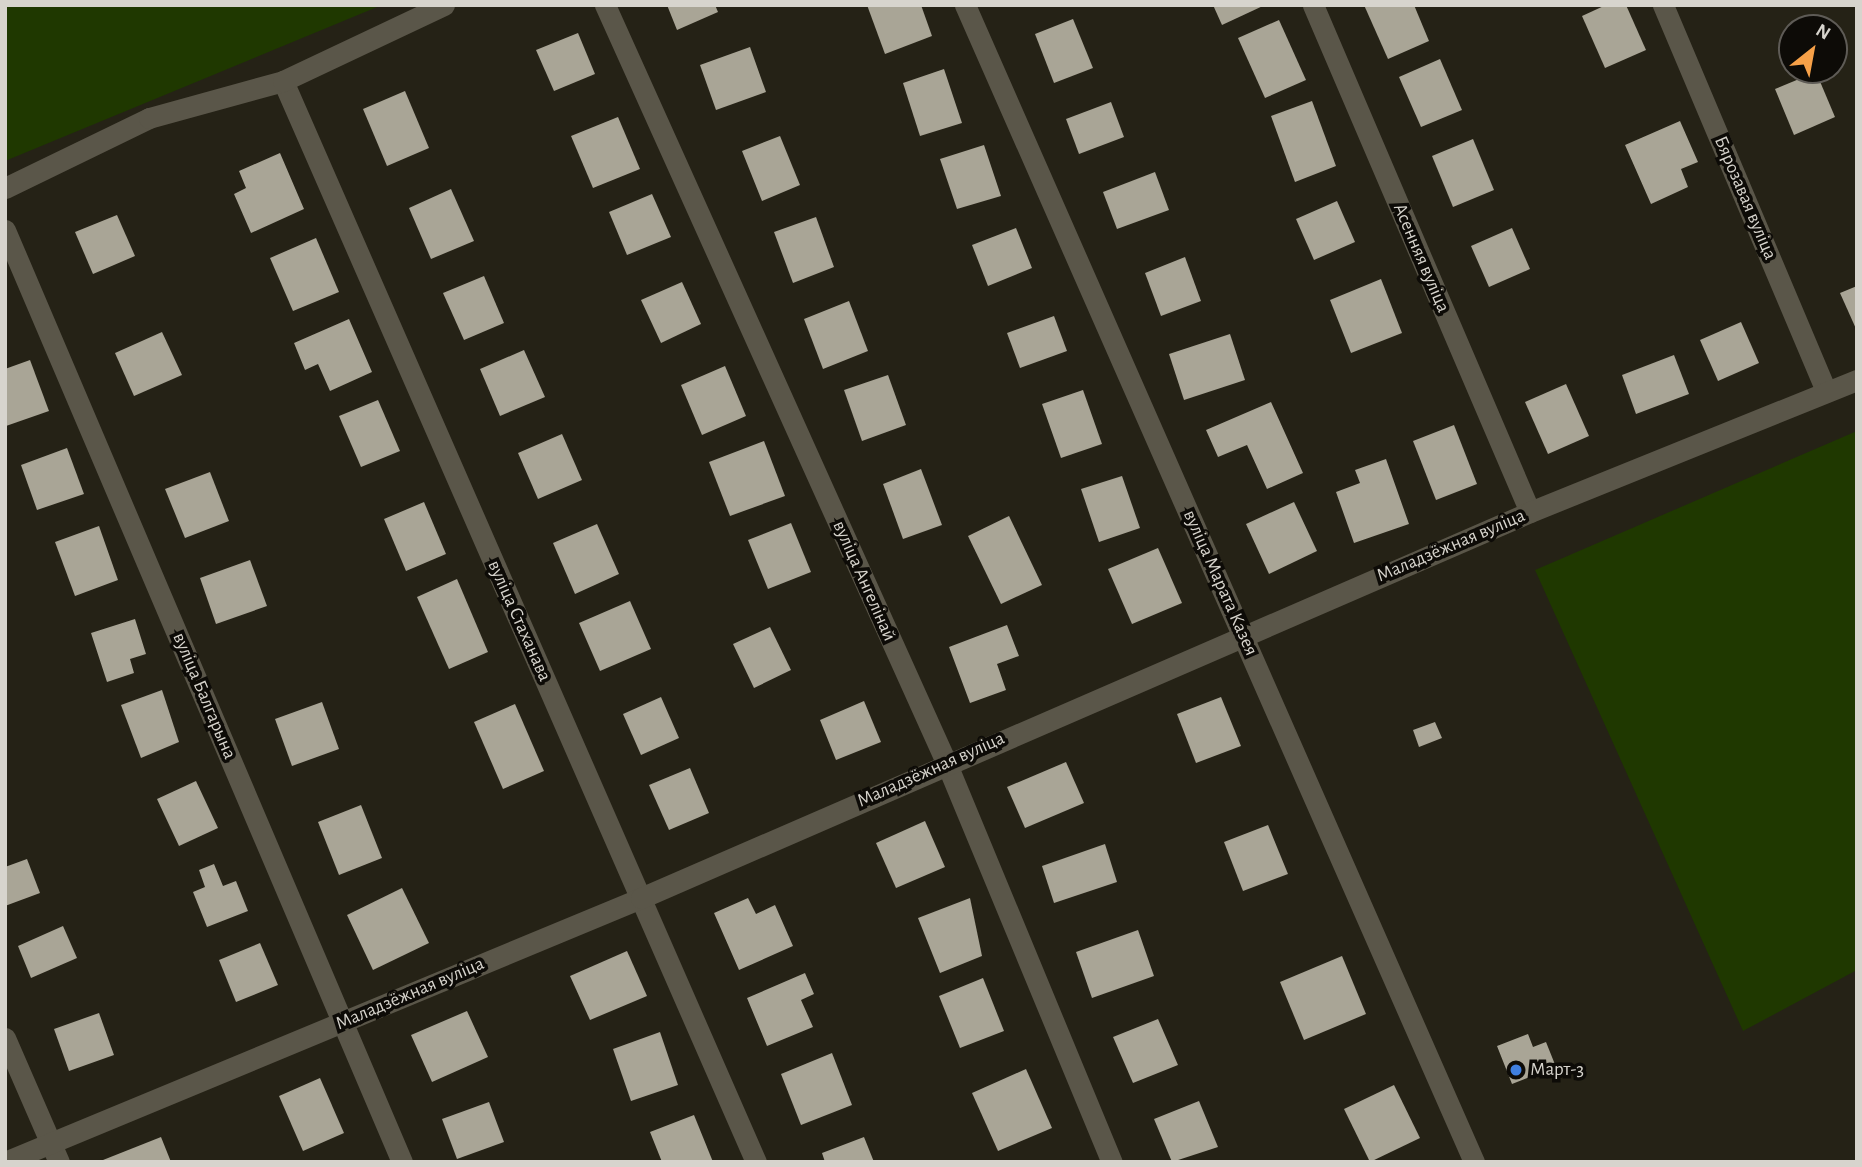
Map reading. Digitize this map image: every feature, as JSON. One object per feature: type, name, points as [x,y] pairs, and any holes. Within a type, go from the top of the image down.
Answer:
[{"type":"street","points":[[5,188],[149,118],[283,81],[444,5]]},
{"type":"street","name":"вуліца Ангелінай","points":[[605,5],[946,762],[1112,1162]]},
{"type":"street","name":"вуліца Марата Казея","points":[[965,5],[1474,1162]]},
{"type":"street","name":"Асенняя вуліца","points":[[1313,5],[1530,512]]},
{"type":"street","name":"Бярозавая вуліца","points":[[1663,5],[1826,391]]},
{"type":"street","name":"вуліца Стаханава","points":[[283,81],[756,1162]]},
{"type":"street","name":"вуліца Балгарына","points":[[5,230],[402,1162]]},
{"type":"street","name":"Маладзёжная вуліца","points":[[5,1162],[55,1152],[343,1022],[640,898],[946,762],[1530,512],[1857,380]]},
{"type":"street","points":[[5,1038],[55,1152]]},
{"type":"green space","points":[[5,5],[382,5],[5,161]]},
{"type":"green space","points":[[1857,431],[1857,970],[1743,1031],[1535,570]]},
{"type":"building","points":[[667,5],[715,5],[718,12],[677,30]]},
{"type":"building","points":[[867,5],[921,5],[932,36],[885,54]]},
{"type":"building","points":[[1213,5],[1265,5],[1222,25]]},
{"type":"building","points":[[1364,5],[1414,5],[1429,41],[1388,59]]},
{"type":"building","points":[[1606,5],[1626,5],[1646,50],[1605,68],[1582,16]]},
{"type":"building","points":[[1073,19],[1093,68],[1054,83],[1035,34]]},
{"type":"building","points":[[1279,20],[1306,80],[1265,98],[1238,38]]},
{"type":"building","points":[[578,33],[595,74],[554,91],[536,50]]},
{"type":"building","points":[[750,47],[766,92],[716,110],[700,65]]},
{"type":"building","points":[[1440,59],[1462,110],[1421,127],[1399,77]]},
{"type":"building","points":[[944,69],[962,123],[920,136],[903,83]]},
{"type":"building","points":[[1787,84],[1821,84],[1835,117],[1794,135],[1775,89]]},
{"type":"building","points":[[405,91],[429,148],[387,166],[363,109]]},
{"type":"building","points":[[1312,101],[1336,166],[1295,182],[1271,116]]},
{"type":"building","points":[[1111,102],[1124,137],[1079,154],[1066,119]]},
{"type":"building","points":[[618,117],[640,169],[593,188],[571,136]]},
{"type":"building","points":[[1680,121],[1698,162],[1681,169],[1688,187],[1651,204],[1625,145]]},
{"type":"building","points":[[780,136],[800,185],[762,201],[742,151]]},
{"type":"building","points":[[1473,139],[1494,190],[1453,207],[1432,156]]},
{"type":"building","points":[[984,145],[1001,196],[957,209],[940,159]]},
{"type":"building","points":[[280,153],[304,209],[251,233],[234,194],[246,188],[239,171]]},
{"type":"building","points":[[1155,172],[1169,210],[1117,229],[1103,192]]},
{"type":"building","points":[[451,189],[474,241],[431,259],[409,208]]},
{"type":"building","points":[[652,194],[671,237],[627,255],[609,212]]},
{"type":"building","points":[[1337,201],[1355,242],[1314,260],[1296,219]]},
{"type":"building","points":[[117,215],[135,256],[93,274],[75,232]]},
{"type":"building","points":[[816,217],[834,267],[793,283],[774,232]]},
{"type":"building","points":[[1016,228],[1032,268],[988,286],[972,245]]},
{"type":"building","points":[[1512,228],[1530,269],[1489,287],[1471,246]]},
{"type":"building","points":[[316,238],[339,292],[293,311],[270,258]]},
{"type":"building","points":[[1185,257],[1201,301],[1161,316],[1145,273]]},
{"type":"building","points":[[484,276],[504,323],[464,340],[443,293]]},
{"type":"building","points":[[1381,279],[1402,333],[1351,353],[1330,300]]},
{"type":"building","points":[[682,282],[701,324],[661,343],[641,300]]},
{"type":"building","points":[[1857,286],[1857,331],[1840,293]]},
{"type":"building","points":[[849,301],[868,351],[823,369],[804,319]]},
{"type":"building","points":[[1054,316],[1067,351],[1020,368],[1007,333]]},
{"type":"building","points":[[349,319],[372,372],[330,391],[318,364],[305,370],[294,343]]},
{"type":"building","points":[[1741,322],[1759,363],[1718,381],[1700,340]]},
{"type":"building","points":[[162,332],[182,375],[134,396],[115,353]]},
{"type":"building","points":[[1230,334],[1245,380],[1184,400],[1169,354]]},
{"type":"building","points":[[524,350],[545,397],[500,416],[480,369]]},
{"type":"building","points":[[1674,355],[1689,394],[1636,414],[1622,375]]},
{"type":"building","points":[[30,360],[49,411],[6,426],[5,369]]},
{"type":"building","points":[[725,366],[746,416],[702,435],[681,385]]},
{"type":"building","points":[[888,375],[906,425],[862,441],[844,390]]},
{"type":"building","points":[[1566,384],[1589,436],[1548,454],[1525,402]]},
{"type":"building","points":[[1083,390],[1102,444],[1061,458],[1042,404]]},
{"type":"building","points":[[378,400],[400,451],[361,467],[339,416]]},
{"type":"building","points":[[1271,402],[1303,473],[1267,489],[1247,445],[1218,457],[1206,430]]},
{"type":"building","points":[[1454,425],[1477,484],[1436,500],[1413,441]]},
{"type":"building","points":[[562,434],[582,480],[538,499],[518,453]]},
{"type":"building","points":[[764,441],[785,496],[730,516],[709,462]]},
{"type":"building","points":[[67,448],[84,494],[37,510],[21,465]]},
{"type":"building","points":[[1386,459],[1409,524],[1354,543],[1336,492],[1360,483],[1355,470]]},
{"type":"building","points":[[921,469],[942,525],[903,539],[883,484]]},
{"type":"building","points":[[210,472],[229,521],[185,538],[165,489]]},
{"type":"building","points":[[1122,476],[1140,528],[1099,542],[1081,489]]},
{"type":"building","points":[[424,502],[446,554],[406,571],[384,519]]},
{"type":"building","points":[[1294,502],[1317,551],[1269,574],[1246,524]]},
{"type":"building","points":[[1009,516],[1042,585],[1001,604],[968,536]]},
{"type":"building","points":[[791,523],[811,572],[768,589],[748,540]]},
{"type":"building","points":[[597,524],[619,574],[575,594],[553,543]]},
{"type":"building","points":[[99,526],[118,580],[75,596],[55,542]]},
{"type":"building","points":[[1158,548],[1182,603],[1132,624],[1108,569]]},
{"type":"building","points":[[250,560],[267,606],[216,624],[200,578]]},
{"type":"building","points":[[457,579],[488,652],[449,669],[417,597]]},
{"type":"building","points":[[630,601],[651,649],[600,671],[579,623]]},
{"type":"building","points":[[135,619],[146,654],[130,659],[134,673],[107,682],[91,633]]},
{"type":"building","points":[[1007,625],[1019,656],[997,664],[1006,690],[970,703],[949,647]]},
{"type":"building","points":[[770,627],[791,670],[754,688],[733,644]]},
{"type":"building","points":[[162,690],[179,742],[141,758],[121,705]]},
{"type":"building","points":[[661,697],[679,738],[641,755],[623,714]]},
{"type":"building","points":[[1221,697],[1241,746],[1196,763],[1177,714]]},
{"type":"building","points":[[864,701],[881,742],[836,760],[820,720]]},
{"type":"building","points":[[322,702],[339,749],[292,766],[275,719]]},
{"type":"building","points":[[515,704],[544,771],[503,789],[474,722]]},
{"type":"building","points":[[1435,722],[1442,738],[1419,747],[1413,730]]},
{"type":"building","points":[[1066,762],[1084,803],[1025,828],[1007,787]]},
{"type":"building","points":[[690,768],[709,813],[669,830],[649,785]]},
{"type":"building","points":[[196,781],[218,828],[179,846],[157,799]]},
{"type":"building","points":[[361,805],[382,858],[339,875],[318,822]]},
{"type":"building","points":[[925,821],[945,867],[896,888],[876,843]]},
{"type":"building","points":[[1268,825],[1288,874],[1243,891],[1224,842]]},
{"type":"building","points":[[1105,844],[1117,882],[1054,903],[1042,866]]},
{"type":"building","points":[[27,859],[40,893],[5,906],[5,867]]},
{"type":"building","points":[[214,864],[223,886],[236,881],[248,911],[207,927],[193,892],[205,887],[199,870]]},
{"type":"building","points":[[402,888],[429,943],[373,970],[347,915]]},
{"type":"building","points":[[748,898],[756,914],[775,905],[793,946],[739,970],[714,913]]},
{"type":"building","points":[[970,898],[982,956],[940,973],[918,918]]},
{"type":"building","points":[[63,926],[77,958],[31,978],[18,946]]},
{"type":"building","points":[[1138,930],[1154,976],[1092,998],[1076,952]]},
{"type":"building","points":[[260,943],[278,985],[236,1002],[219,960]]},
{"type":"building","points":[[627,951],[647,996],[590,1020],[570,976]]},
{"type":"building","points":[[1342,956],[1366,1014],[1304,1040],[1280,982]]},
{"type":"building","points":[[805,973],[814,994],[801,1000],[813,1027],[767,1046],[747,998]]},
{"type":"building","points":[[983,978],[1004,1031],[960,1048],[939,996]]},
{"type":"building","points":[[467,1011],[488,1057],[432,1082],[411,1035]]},
{"type":"building","points":[[99,1013],[114,1055],[69,1071],[54,1029]]},
{"type":"building","points":[[1158,1019],[1178,1065],[1133,1083],[1113,1037]]},
{"type":"building","points":[[660,1032],[678,1085],[631,1101],[613,1049]]},
{"type":"building","points":[[1528,1034],[1533,1047],[1546,1042],[1556,1067],[1512,1084],[1497,1046]]},
{"type":"building","points":[[832,1053],[852,1105],[801,1125],[781,1074]]},
{"type":"building","points":[[1026,1069],[1052,1128],[998,1151],[972,1093]]},
{"type":"building","points":[[320,1078],[344,1133],[303,1151],[279,1096]]},
{"type":"building","points":[[1394,1085],[1420,1138],[1370,1162],[1344,1109]]},
{"type":"building","points":[[1199,1101],[1218,1147],[1172,1162],[1154,1119]]},
{"type":"building","points":[[489,1102],[504,1142],[457,1159],[442,1119]]},
{"type":"building","points":[[694,1115],[713,1162],[662,1162],[650,1132]]},
{"type":"building","points":[[161,1137],[171,1162],[103,1160]]},
{"type":"building","points":[[864,1137],[874,1162],[825,1162],[822,1153]]},
{"type":"place","name":"Март-3","points":[[1516,1070]]}]
